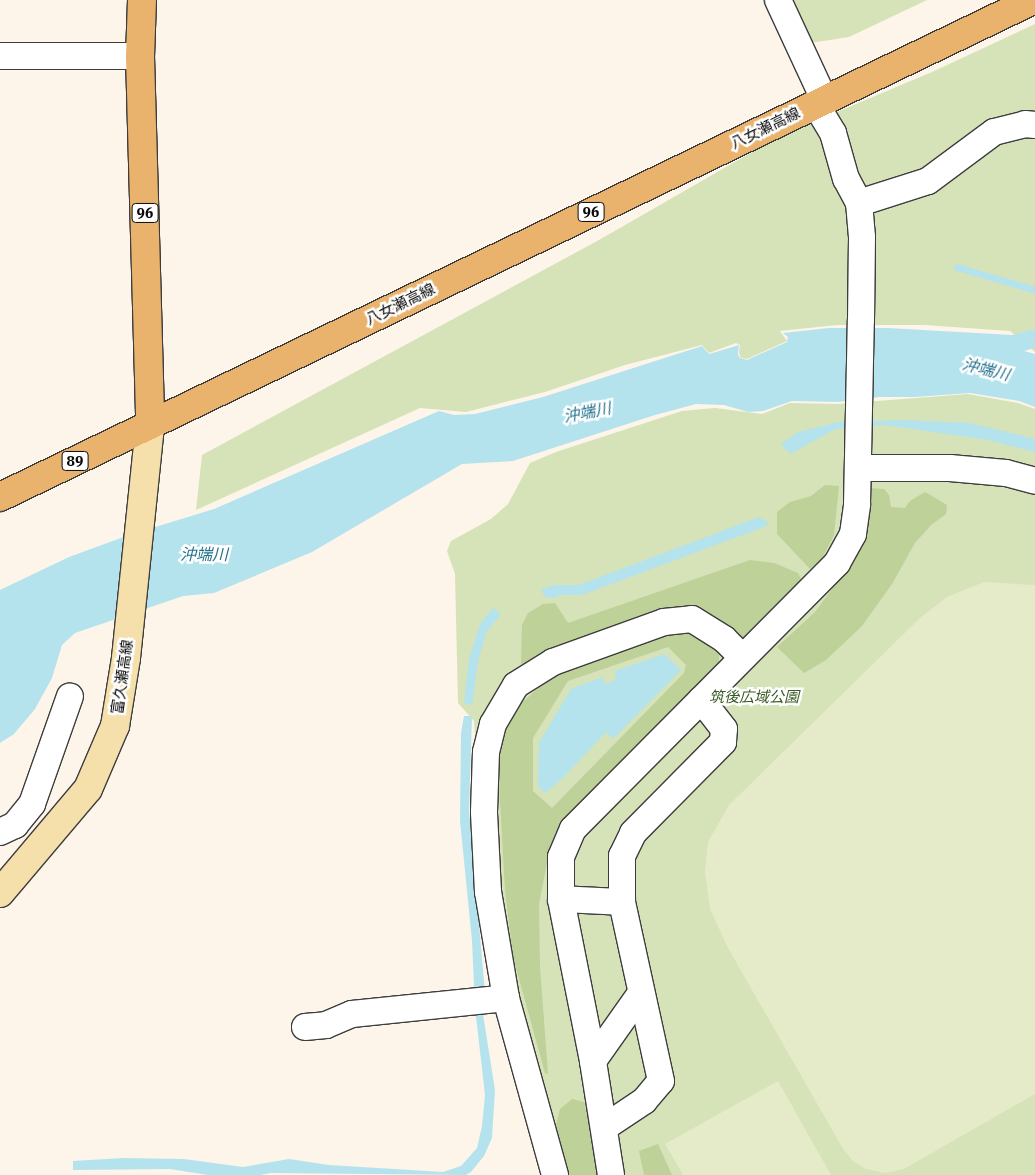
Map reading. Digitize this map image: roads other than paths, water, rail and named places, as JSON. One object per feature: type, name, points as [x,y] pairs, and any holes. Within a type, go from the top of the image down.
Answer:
[{"type":"main road","name":"96","points":[[142,0],[140,56],[150,425]]},
{"type":"main road","name":"八女瀬高線","points":[[150,425],[820,101],[1034,0]]},
{"type":"main road","name":"富久瀬高線","points":[[0,893],[88,788],[115,726],[128,638],[150,425]]},
{"type":"main road","name":"89","points":[[0,498],[150,425]]},
{"type":"street","points":[[611,1175],[605,1127],[561,899],[562,857],[573,829],[837,563],[853,534],[857,504],[858,468],[862,246],[859,203],[846,179],[833,133],[778,0]]},
{"type":"street","points":[[0,56],[140,56]]},
{"type":"street","points":[[859,203],[928,181],[994,132],[1025,124],[1035,125]]},
{"type":"street","points":[[858,468],[950,468],[1006,474],[1035,481]]},
{"type":"street","points":[[555,1175],[506,998],[488,892],[484,812],[486,752],[493,724],[516,685],[553,662],[664,622],[692,619],[724,639],[742,657]]},
{"type":"street","points":[[0,832],[15,826],[32,804],[70,696]]},
{"type":"street","points":[[605,1127],[644,1101],[661,1081],[622,902],[622,856],[633,833],[722,742],[724,729],[701,700]]},
{"type":"street","points":[[0,836],[54,830]]},
{"type":"street","points":[[561,899],[622,902]]},
{"type":"street","points":[[593,1061],[641,993]]},
{"type":"street","points":[[305,1027],[326,1025],[352,1014],[506,998]]},
{"type":"water","name":"沖端川","points":[[829,328],[888,328],[1012,335],[1035,329],[1035,348],[1024,351],[1035,354],[1035,407],[1019,401],[970,393],[915,397],[880,397],[838,402],[792,401],[763,411],[748,412],[724,405],[696,404],[655,415],[513,461],[462,464],[312,552],[214,593],[183,596],[75,633],[62,645],[52,678],[35,709],[14,734],[0,743],[0,590],[69,557],[129,535],[214,509],[439,411],[454,415],[475,414],[543,397],[702,346],[709,354],[739,345],[738,354],[740,358],[747,360],[787,342],[788,337],[783,333]]},
{"type":"water","points":[[905,420],[970,423],[1035,439],[1035,452],[988,440],[885,425],[836,429],[790,454],[781,444],[798,432],[839,422]]},
{"type":"water","points":[[759,517],[769,523],[764,527],[582,595],[559,595],[556,598],[545,597],[541,590],[553,585],[579,585]]},
{"type":"water","points":[[493,608],[501,614],[486,633],[478,662],[472,705],[464,703],[469,659],[480,624]]},
{"type":"water","points":[[664,654],[681,670],[613,739],[606,732],[561,780],[545,793],[538,786],[539,743],[571,689],[602,677],[605,684],[616,680],[615,671]]},
{"type":"water","points":[[464,716],[472,716],[469,810],[485,993],[483,1014],[495,1090],[492,1138],[484,1156],[471,1172],[466,1175],[271,1173],[260,1175],[208,1175],[170,1169],[73,1170],[73,1161],[123,1158],[184,1159],[243,1167],[289,1159],[329,1165],[443,1172],[461,1166],[477,1148],[482,1126],[485,1095],[475,1008],[472,941],[460,821],[461,733]]},
{"type":"waterway","points":[[957,267],[1035,290]]},
{"type":"park label","name":"筑後広域公園","points":[[754,697]]}]
